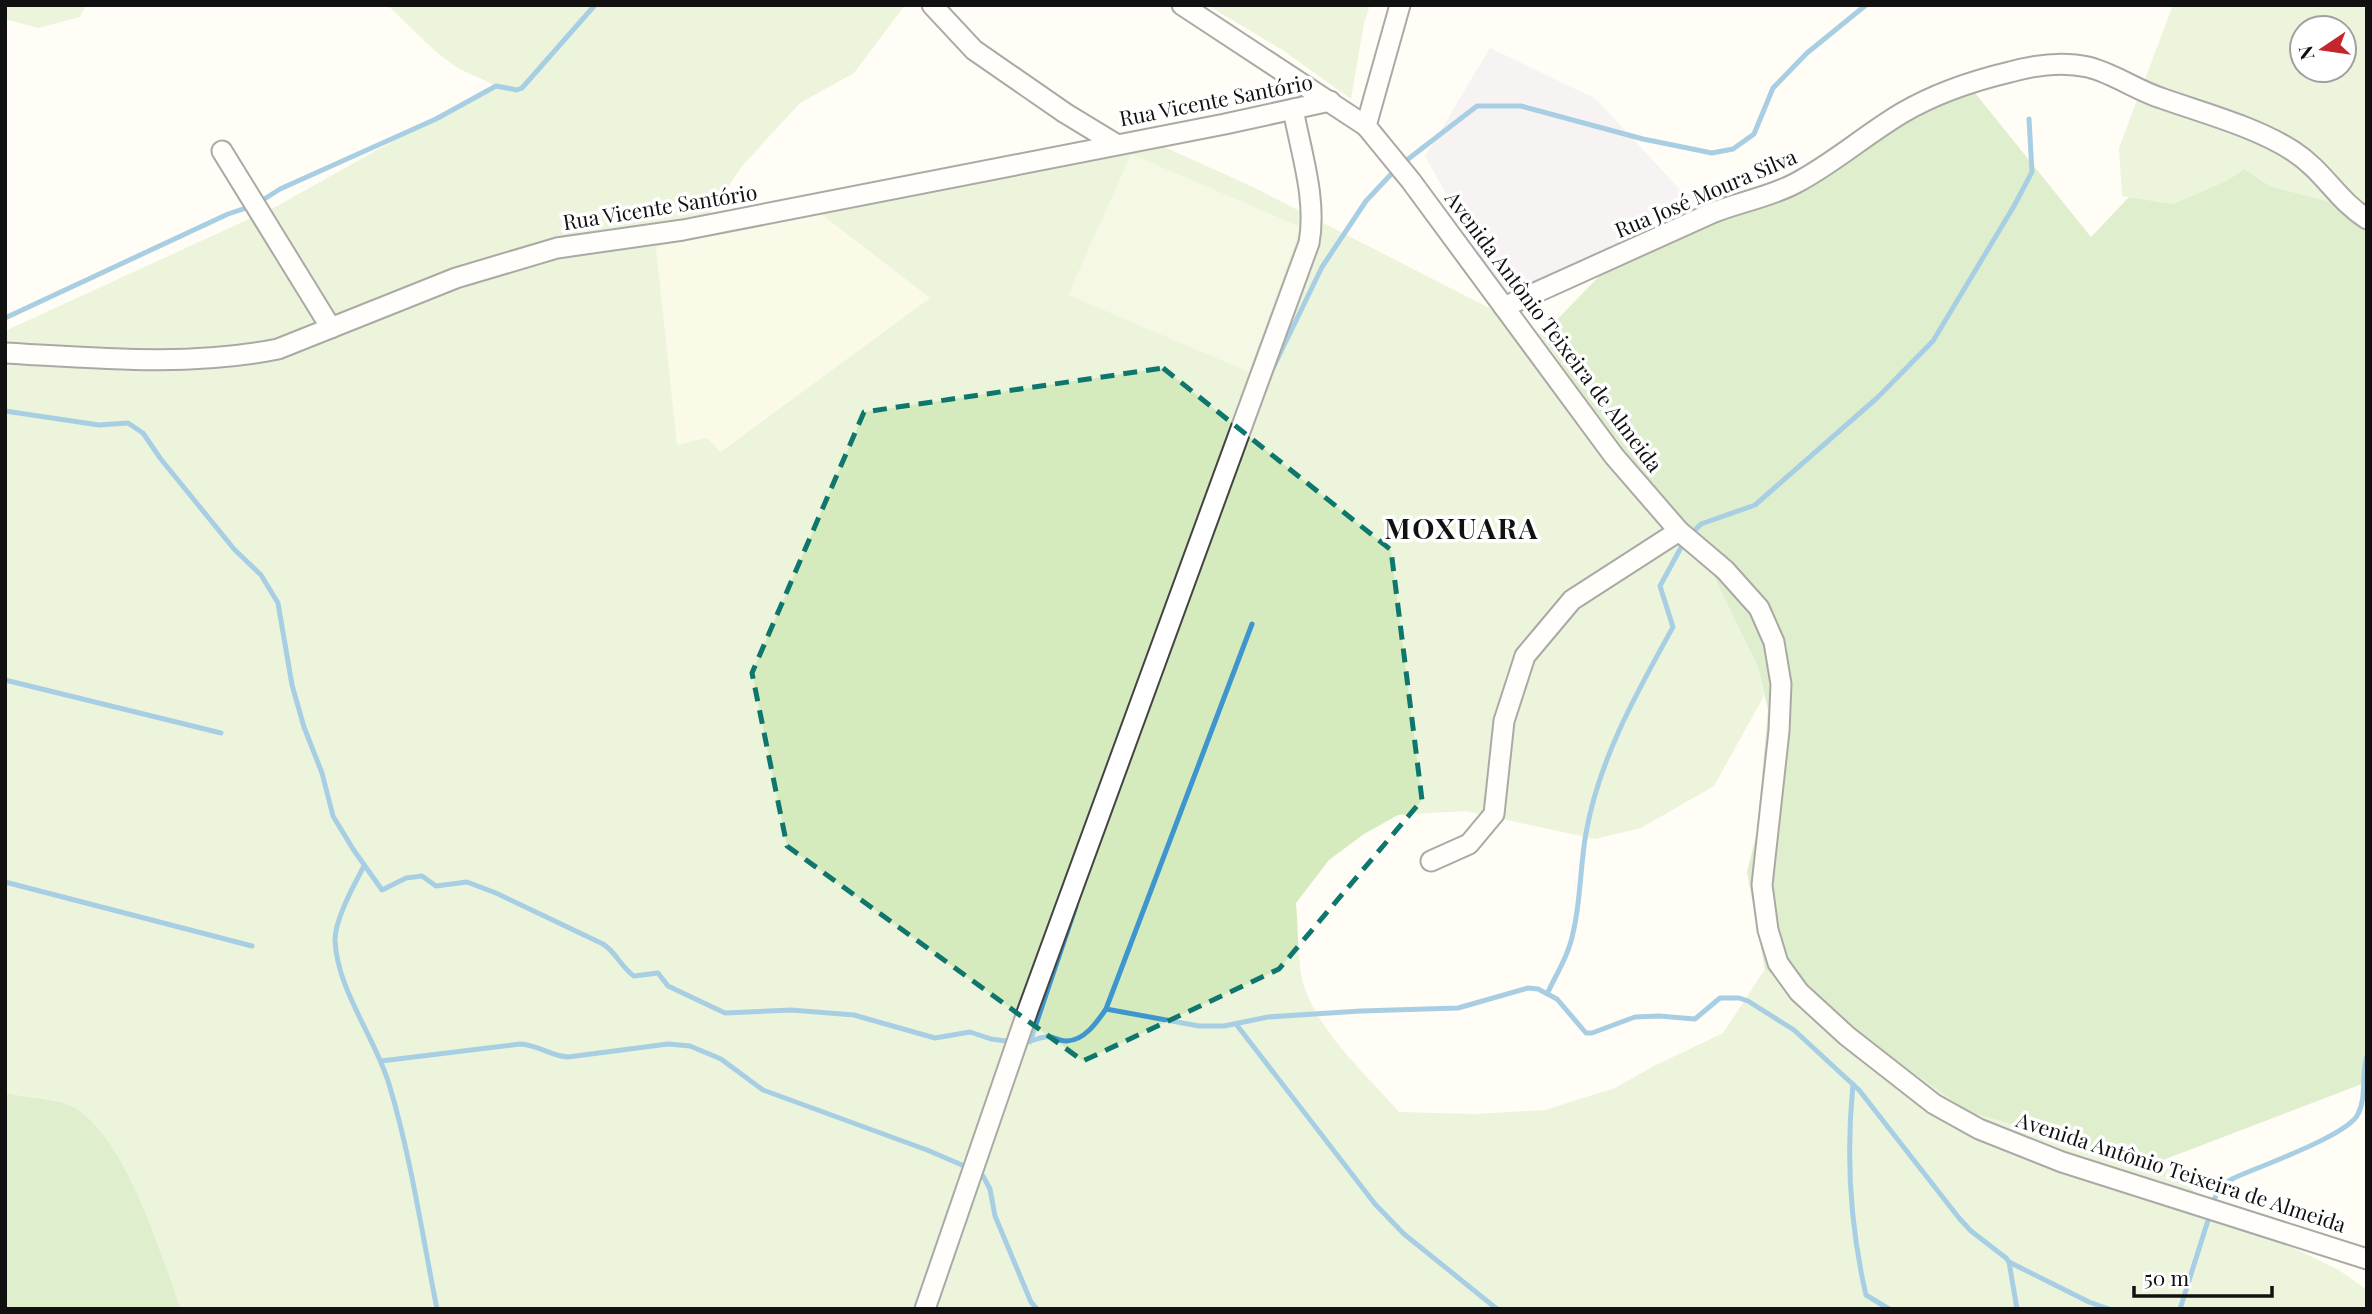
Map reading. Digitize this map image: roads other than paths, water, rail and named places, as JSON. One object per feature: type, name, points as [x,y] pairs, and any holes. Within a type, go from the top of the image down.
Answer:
[{"type":"street","points":[[932,5],[974,50],[1054,106],[1116,144]]},
{"type":"street","name":"Avenida Antônio Teixeira de Almeida","points":[[1182,5],[1366,126],[1411,181],[1614,456],[1679,531],[1725,570],[1759,608],[1774,642],[1781,684],[1779,731],[1762,885],[1768,930],[1778,963],[1799,992],[1847,1036],[1934,1104],[1979,1129],[2062,1162],[2367,1259]]},
{"type":"street","points":[[1366,126],[1400,5]]},
{"type":"street","name":"Rua José Moura Silva","points":[[1504,307],[1715,212],[1784,190],[1819,171],[1901,114],[1939,93],[2032,66],[2061,63],[2089,67],[2154,96],[2237,125],[2292,150],[2314,167],[2345,202],[2367,219]]},
{"type":"street","name":"Rua Vicente Santório","points":[[5,353],[187,360],[252,355],[278,349],[456,278],[557,248],[683,230],[1330,101]]},
{"type":"street","points":[[925,1309],[1028,1010],[1309,243],[1311,203],[1293,109]]},
{"type":"street","points":[[222,151],[331,328]]},
{"type":"street","points":[[1431,860],[1469,844],[1494,814],[1504,720],[1525,656],[1572,600],[1679,531]]},
{"type":"waterway","points":[[5,318],[228,214],[255,205],[280,189],[436,119],[496,86],[517,90],[522,88],[595,5]]},
{"type":"waterway","points":[[1403,163],[1477,106],[1521,106],[1643,139],[1712,153],[1733,149],[1754,134],[1773,88],[1807,53],[1866,5]]},
{"type":"waterway","points":[[1690,535],[1701,524],[1755,505],[1877,398],[1933,341],[2032,172],[2029,119]]},
{"type":"waterway","points":[[1273,368],[1322,267],[1366,201],[1396,169]]},
{"type":"waterway","points":[[5,411],[99,425],[128,423],[143,433],[234,549],[261,575],[278,603],[292,685],[304,727],[322,773],[333,816],[382,890],[406,878],[422,876],[436,886],[467,882],[603,944],[634,976],[658,973],[668,986],[725,1013],[791,1010],[854,1015],[935,1038],[970,1032],[1013,1042]]},
{"type":"waterway","points":[[1548,992],[1571,941],[1578,908],[1586,833],[1600,779],[1633,701],[1673,627],[1660,586],[1684,542]]},
{"type":"waterway","points":[[1022,1042],[1048,1037],[1073,1040],[1090,1030],[1106,1009],[1252,624]]},
{"type":"waterway","points":[[5,680],[221,733]]},
{"type":"waterway","points":[[364,866],[338,922],[335,940],[337,959],[349,995],[389,1084],[410,1167],[437,1309]]},
{"type":"waterway","points":[[5,882],[252,946]]},
{"type":"waterway","points":[[1030,1042],[1076,906]]},
{"type":"waterway","points":[[1106,1009],[1199,1026],[1224,1026],[1268,1017],[1458,1008],[1528,988],[1538,989],[1557,999],[1586,1033],[1592,1033],[1635,1017],[1695,1019],[1720,998],[1739,998],[1794,1030],[1859,1090],[1971,1231],[2009,1262],[2089,1302],[2109,1309]]},
{"type":"waterway","points":[[1236,1024],[1375,1204],[1404,1234],[1497,1309]]},
{"type":"waterway","points":[[381,1061],[520,1044],[568,1057],[668,1044],[690,1046],[721,1059],[763,1090],[969,1168]]},
{"type":"waterway","points":[[2180,1309],[2216,1195],[2222,1185],[2321,1141],[2351,1122],[2361,1107],[2367,1056]]},
{"type":"waterway","points":[[1853,1084],[1850,1163],[1856,1243],[1866,1295],[1889,1309]]},
{"type":"waterway","points":[[977,1173],[983,1176],[990,1189],[995,1216],[1031,1302],[1037,1309]]},
{"type":"waterway","points":[[2009,1262],[2017,1309]]},
{"type":"district","name":"MOXUARA","points":[[1462,529]]}]
